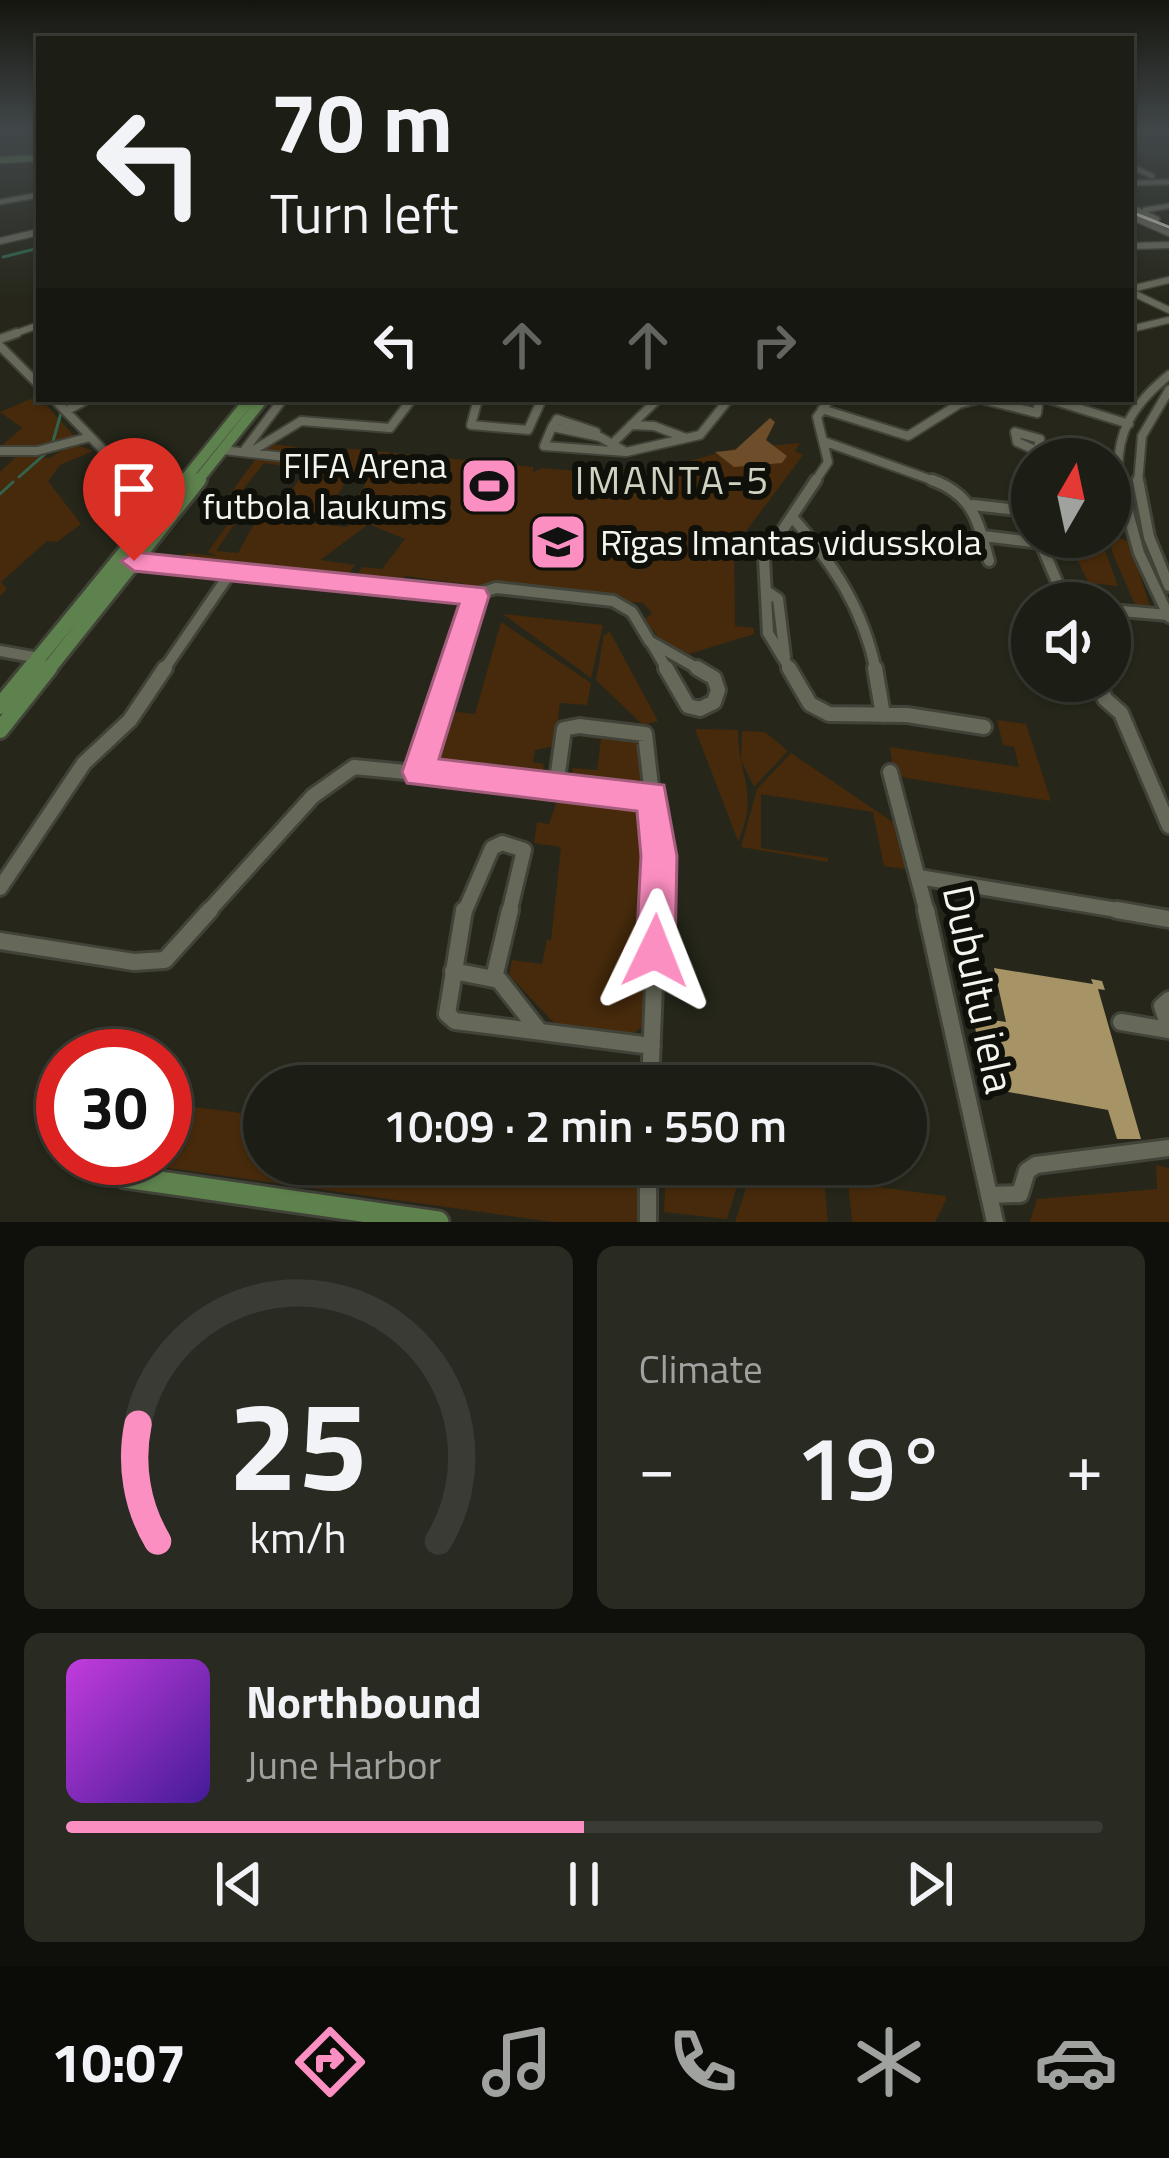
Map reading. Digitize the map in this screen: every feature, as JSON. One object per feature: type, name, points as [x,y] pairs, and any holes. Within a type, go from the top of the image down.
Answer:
[{"type":"main road","points":[[0,706],[253,402]]},
{"type":"main road","points":[[0,730],[223,450],[254,402]]},
{"type":"main road","points":[[64,648],[63,640],[80,608]]},
{"type":"main road","points":[[175,1185],[438,1222]]},
{"type":"street","points":[[0,202],[36,196]]},
{"type":"street","points":[[1134,204],[1153,209]]},
{"type":"street","points":[[1134,205],[1157,218],[1144,223]]},
{"type":"street","points":[[1142,211],[1169,206]]},
{"type":"street","points":[[1134,218],[1169,233]]},
{"type":"street","points":[[0,241],[36,233]]},
{"type":"street","points":[[1134,246],[1169,245]]},
{"type":"street","points":[[1134,290],[1169,280]]},
{"type":"street","points":[[1134,292],[1169,310]]},
{"type":"street","points":[[1134,328],[1169,320]]},
{"type":"street","points":[[36,326],[0,343],[36,382]]},
{"type":"street","points":[[1121,438],[1150,391],[1169,374]]},
{"type":"street","points":[[1150,391],[1166,393],[1144,428],[1136,454],[1138,481],[1148,533],[1169,586]]},
{"type":"street","points":[[57,402],[154,503],[164,505]]},
{"type":"street","points":[[66,411],[82,402]]},
{"type":"street","points":[[246,452],[281,402]]},
{"type":"street","points":[[246,452],[301,422],[389,428],[410,402]]},
{"type":"street","points":[[477,402],[470,425],[528,430],[541,402]]},
{"type":"street","points":[[615,441],[655,402]]},
{"type":"street","points":[[626,452],[602,435],[577,435],[552,427],[544,446],[626,452],[686,438],[700,434],[727,402]]},
{"type":"street","points":[[828,402],[817,417],[829,462],[764,558],[769,633],[819,711],[984,727]]},
{"type":"street","points":[[823,409],[908,436],[967,402]]},
{"type":"street","points":[[992,402],[1036,413],[1042,402]]},
{"type":"street","points":[[1053,402],[1144,428]]},
{"type":"street","points":[[631,425],[654,426],[686,438]]},
{"type":"street","points":[[0,451],[38,451],[90,436]]},
{"type":"street","points":[[823,441],[952,487],[973,505],[1011,512]]},
{"type":"street","points":[[223,450],[294,458]]},
{"type":"street","points":[[1131,485],[1138,481]]},
{"type":"street","points":[[973,505],[989,561]]},
{"type":"street","points":[[792,518],[829,558],[860,606],[871,636],[883,716]]},
{"type":"street","points":[[1131,521],[1168,616],[1131,612]]},
{"type":"street","points":[[983,536],[1011,538]]},
{"type":"street","points":[[134,561],[476,596],[496,589],[613,601],[632,612],[688,706],[700,709],[714,702],[718,690],[714,678],[651,642]]},
{"type":"street","points":[[0,888],[84,763],[127,724],[233,569]]},
{"type":"street","points":[[418,772],[476,596]]},
{"type":"street","points":[[0,651],[39,658]]},
{"type":"street","points":[[1109,702],[1121,713],[1169,826]]},
{"type":"street","points":[[556,787],[561,734],[578,726],[645,734],[659,856],[651,1065]]},
{"type":"street","points":[[0,941],[134,962],[165,959],[334,776],[365,765],[652,796]]},
{"type":"street","name":"Dubultu iela","points":[[890,772],[919,877],[995,1222]]},
{"type":"street","points":[[494,978],[524,850],[502,843],[492,848],[464,911],[445,1011],[452,1020],[652,1046]]},
{"type":"street","points":[[919,877],[1169,919]]},
{"type":"street","points":[[453,971],[494,978],[538,1031]]},
{"type":"street","points":[[1121,1022],[1169,1028],[1162,1006],[1169,1000]]},
{"type":"street","points":[[989,1195],[1020,1194],[1027,1171],[1036,1166],[1169,1148]]},
{"type":"street","points":[[647,1222],[648,1185]]},
{"type":"shaded area","points":[[36,397],[74,436],[52,445],[0,447],[22,428],[0,412]]},
{"type":"shaded area","points":[[770,418],[775,422],[766,440],[787,456],[782,463],[734,467],[715,452],[735,450]]},
{"type":"shaded area","name":"Rīgas Imantas vidusskola","points":[[800,443],[795,451],[803,455],[740,539],[755,546],[752,552],[734,551],[735,626],[754,628],[754,634],[689,654],[660,640],[645,619],[652,613],[643,603],[474,591],[465,584],[405,576],[398,583],[357,575],[362,567],[382,569],[405,539],[369,524],[320,560],[355,565],[346,577],[177,563],[187,553],[217,556],[208,552],[232,518],[238,519],[216,551],[238,553],[258,517],[347,527],[354,514],[347,512],[366,483],[346,481],[327,514],[272,508],[278,500],[285,500],[306,469],[264,463],[235,499],[227,498],[255,460],[274,458],[261,453],[270,444],[297,447],[288,451],[356,449],[533,467],[533,472],[542,468],[635,476],[733,449]]},
{"type":"shaded area","points":[[74,444],[93,451],[60,465],[48,481],[81,524],[57,542],[47,541],[1,582],[7,589],[0,596],[0,472],[18,455],[49,458]]},
{"type":"shaded area","points":[[1131,548],[1151,609],[1137,609],[1131,582],[1125,582],[1115,558],[1131,558]]},
{"type":"shaded area","points":[[1076,558],[1108,558],[1117,582],[1088,582]]},
{"type":"shaded area","points":[[503,614],[603,625],[591,678]]},
{"type":"shaded area","points":[[501,622],[591,683],[587,705],[560,703],[555,746],[535,750],[533,762],[544,764],[541,780],[432,766],[448,711],[475,714]]},
{"type":"shaded area","points":[[610,632],[658,721],[643,725],[596,680],[604,635]]},
{"type":"shaded area","points":[[997,720],[1026,724],[1051,801],[894,776],[890,747],[1019,767],[1014,747],[1003,745]]},
{"type":"shaded area","points":[[695,729],[738,730],[748,797],[738,841]]},
{"type":"shaded area","points":[[579,731],[638,737],[642,784],[572,774],[573,768],[597,770],[601,739],[578,736]]},
{"type":"shaded area","points":[[742,731],[765,732],[788,751],[754,787],[741,760]]},
{"type":"shaded area","points":[[791,753],[897,825],[912,870],[884,866],[873,812],[761,794],[761,848],[828,858],[828,862],[741,847],[757,789]]},
{"type":"shaded area","points":[[559,795],[642,805],[647,811],[651,883],[643,1026],[630,1036],[557,1026],[509,975],[512,960],[542,964],[547,940],[551,940],[561,847],[534,843],[537,822],[549,824]]},
{"type":"shaded area","points":[[192,1107],[243,1113],[243,1178],[192,1171]]},
{"type":"shaded area","points":[[1156,1165],[1169,1168],[1169,1222],[1030,1222],[1037,1199],[1157,1189]]},
{"type":"shaded area","points":[[289,1185],[640,1185],[641,1222],[553,1222]]},
{"type":"shaded area","points":[[665,1185],[737,1185],[727,1219],[664,1212]]},
{"type":"shaded area","points":[[747,1185],[824,1185],[828,1222],[735,1222]]},
{"type":"shaded area","points":[[848,1185],[945,1196],[935,1222],[852,1222]]},
{"type":"building","points":[[994,968],[1093,984],[1091,979],[1102,981],[1105,990],[1098,989],[1141,1139],[1117,1139],[1108,1110],[987,1088],[973,1017],[1006,1022]]},
{"type":"waterway","points":[[3,257],[36,249]]},
{"type":"waterway","points":[[52,445],[61,413]]},
{"type":"waterway","points":[[19,477],[45,454]]},
{"type":"waterway","points":[[0,494],[13,482]]},
{"type":"tram line","points":[[1134,213],[1169,227]]},
{"type":"place","name":"FIFA Arena futbola laukums","points":[[489,486]]},
{"type":"place","name":"Rīgas Imantas vidusskola","points":[[558,542]]},
{"type":"district","name":"IMANTA-5","points":[[673,480]]},
{"type":"route","points":[[134,561],[476,596],[418,772],[652,796],[659,856],[655,951]]}]
